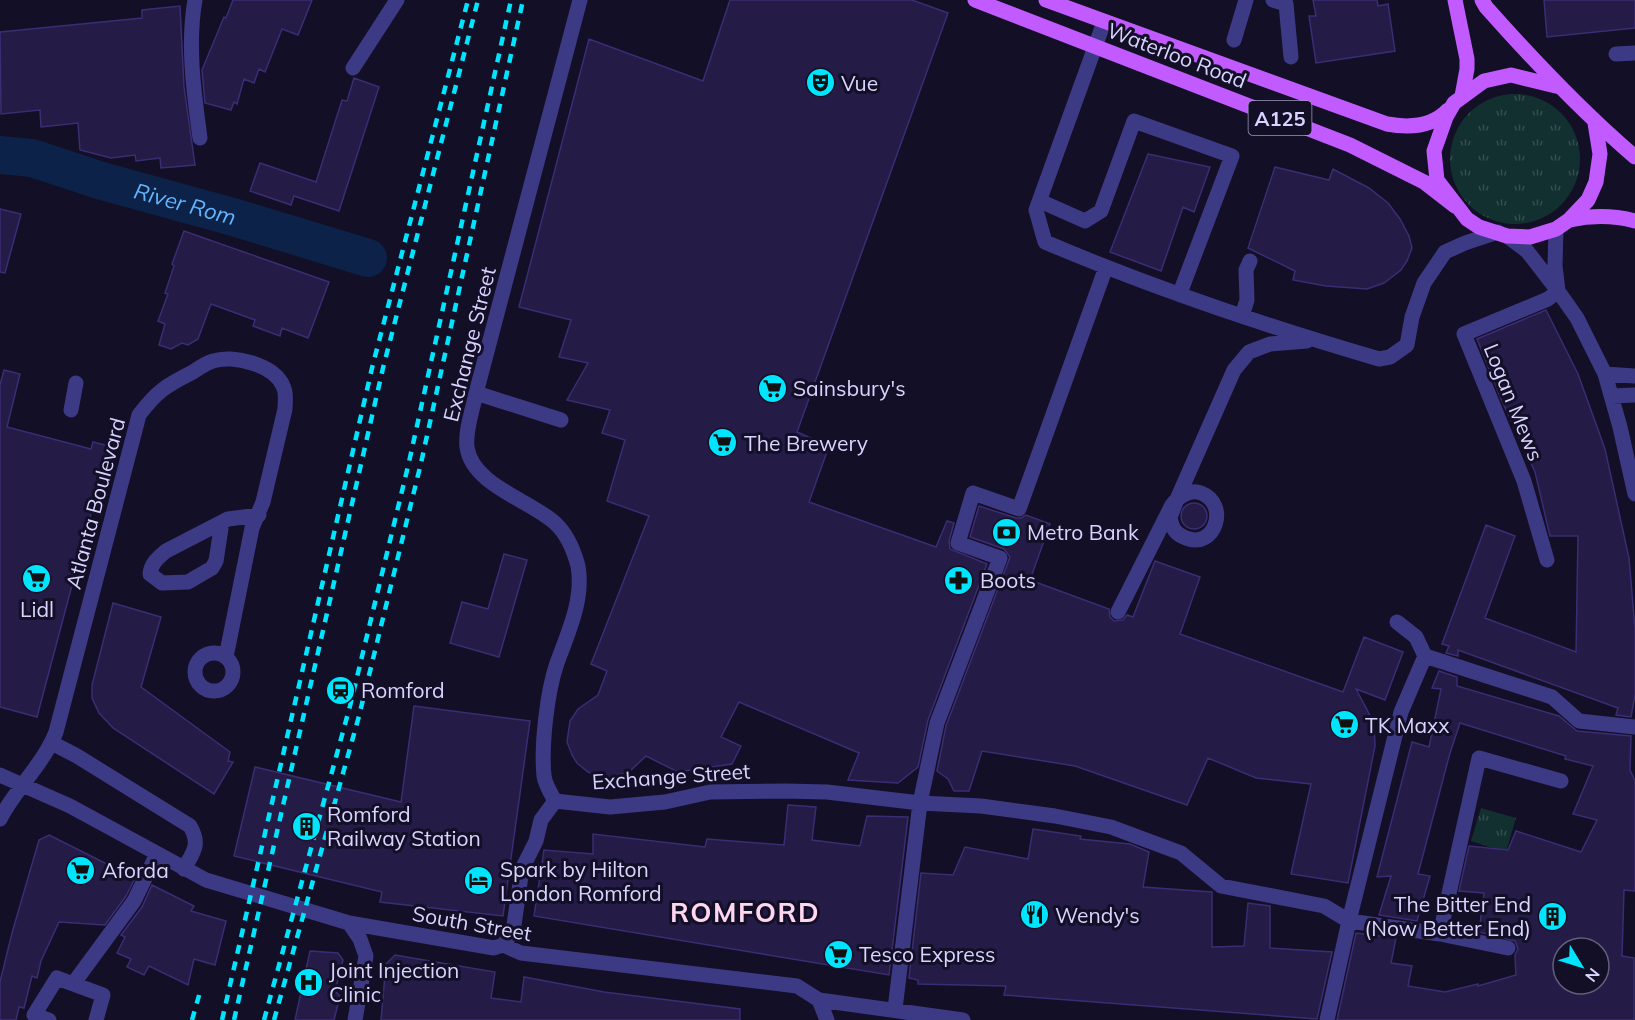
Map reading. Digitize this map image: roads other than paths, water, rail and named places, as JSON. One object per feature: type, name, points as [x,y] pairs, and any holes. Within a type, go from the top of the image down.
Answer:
[{"type":"main road","name":"Waterloo Road","points":[[975,0],[1366,152],[1424,182],[1455,206]]},
{"type":"main road","name":"Waterloo Road","points":[[1047,0],[1387,124],[1401,127],[1422,125],[1445,113],[1458,100]]},
{"type":"main road","points":[[1455,0],[1467,60],[1467,69],[1458,100]]},
{"type":"main road","points":[[1482,0],[1516,42],[1595,123],[1635,157]]},
{"type":"main road","points":[[1560,87],[1511,75],[1484,81],[1458,100],[1446,117],[1434,151],[1437,180],[1467,219],[1479,227],[1503,234],[1530,237],[1556,229],[1569,220],[1588,200],[1596,182],[1600,154],[1595,123]]},
{"type":"main road","points":[[1569,220],[1591,215],[1618,216],[1635,220]]},
{"type":"street","points":[[195,0],[191,20],[194,91],[200,138]]},
{"type":"street","points":[[353,68],[397,0]]},
{"type":"street","name":"Exchange Street","points":[[580,0],[476,393],[468,439],[470,457],[485,477],[554,522],[566,534],[577,565],[580,586],[568,634],[556,667],[545,735],[544,778],[555,801],[609,807],[665,802],[710,792],[750,790],[827,792],[920,803],[981,806],[1055,816],[1111,827],[1181,853],[1221,886],[1324,906],[1349,921],[1440,934],[1508,948]]},
{"type":"street","points":[[1234,40],[1246,0]]},
{"type":"street","points":[[1282,1],[1291,57]]},
{"type":"street","points":[[1104,22],[1036,210],[1045,242],[1106,267],[1242,316],[1379,358],[1390,357],[1407,345],[1412,317],[1424,283],[1445,252],[1465,243],[1503,234],[1527,251],[1582,327],[1605,374],[1635,494]]},
{"type":"street","points":[[1616,54],[1635,53]]},
{"type":"street","points":[[1040,201],[1085,221],[1101,211],[1134,121],[1232,156],[1180,293]]},
{"type":"street","points":[[1556,229],[1555,266],[1558,291]]},
{"type":"street","points":[[1242,316],[1247,300],[1246,270],[1250,261]]},
{"type":"street","points":[[895,1009],[920,803],[937,723],[1000,558],[958,543],[973,493],[1019,509],[1106,267]]},
{"type":"street","name":"Logan Mews","points":[[1546,560],[1524,481],[1464,334],[1548,298],[1558,291]]},
{"type":"street","points":[[1118,612],[1172,505],[1178,498],[1196,492],[1208,497],[1218,513],[1213,531],[1207,537],[1190,540],[1179,536],[1174,530],[1170,517],[1174,507],[1178,497],[1234,370],[1249,352],[1270,344],[1316,340]]},
{"type":"street","name":"Atlanta Boulevard","points":[[0,819],[8,803],[44,758],[52,743],[139,415],[152,397],[163,388],[214,360],[237,359],[262,366],[274,374],[283,383],[286,393],[285,409],[259,514],[249,538],[226,657]]},
{"type":"street","points":[[1605,374],[1635,376]]},
{"type":"street","points":[[71,410],[76,383]]},
{"type":"street","points":[[476,393],[561,420]]},
{"type":"street","points":[[1611,396],[1635,395]]},
{"type":"street","points":[[222,522],[216,561],[212,568],[188,582],[162,584],[150,574],[157,558],[166,552],[222,522],[259,514]]},
{"type":"street","points":[[1397,622],[1416,637],[1425,656],[1552,697],[1579,721],[1635,727]]},
{"type":"street","points":[[1327,1020],[1401,712],[1425,656]]},
{"type":"street","points":[[52,743],[190,826],[196,836],[196,843],[184,869]]},
{"type":"street","points":[[1440,934],[1479,758],[1561,781]]},
{"type":"street","name":"South Street","points":[[0,775],[70,806],[206,880],[349,923],[494,948],[503,945],[521,953],[797,987],[819,1000],[963,1020]]},
{"type":"street","points":[[503,945],[513,932],[522,869],[536,840],[542,820],[555,801]]},
{"type":"street","points":[[73,984],[134,901],[157,854]]},
{"type":"street","points":[[349,923],[360,939],[366,956],[355,1020]]},
{"type":"street","points":[[49,1020],[34,1015],[57,978],[103,995],[96,1020]]},
{"type":"street","points":[[819,1000],[827,1020]]},
{"type":"waterway","name":"River Rom","points":[[0,155],[32,158],[102,181],[233,217],[368,258]]},
{"type":"railway","points":[[222,1020],[372,368],[468,0]]},
{"type":"railway","points":[[234,1020],[383,368],[478,0]]},
{"type":"railway","points":[[264,1020],[350,706],[409,462],[511,0]]},
{"type":"railway","points":[[274,1020],[359,716],[421,463],[523,0]]},
{"type":"railway","points":[[192,1020],[200,992]]},
{"type":"place","name":"Vue","points":[[820,83]]},
{"type":"place","name":"Sainsbury's","points":[[772,388]]},
{"type":"place","name":"The Brewery","points":[[723,443]]},
{"type":"place","name":"Metro Bank","points":[[1006,532]]},
{"type":"place","name":"Lidl","points":[[37,578]]},
{"type":"place","name":"Boots","points":[[959,580]]},
{"type":"place","name":"Romford","points":[[340,690]]},
{"type":"place","name":"TK Maxx","points":[[1344,725]]},
{"type":"place","name":"Romford Railway Station","points":[[306,826]]},
{"type":"place","name":"Aforda","points":[[81,870]]},
{"type":"place","name":"Spark by Hilton London Romford","points":[[479,881]]},
{"type":"place","name":"Wendy's","points":[[1034,915]]},
{"type":"place","name":"The Bitter End (Now Better End)","points":[[1552,916]]},
{"type":"place","name":"Tesco Express","points":[[838,954]]},
{"type":"place","name":"Joint Injection Clinic","points":[[308,982]]},
{"type":"district","name":"ROMFORD","points":[[745,912]]}]
